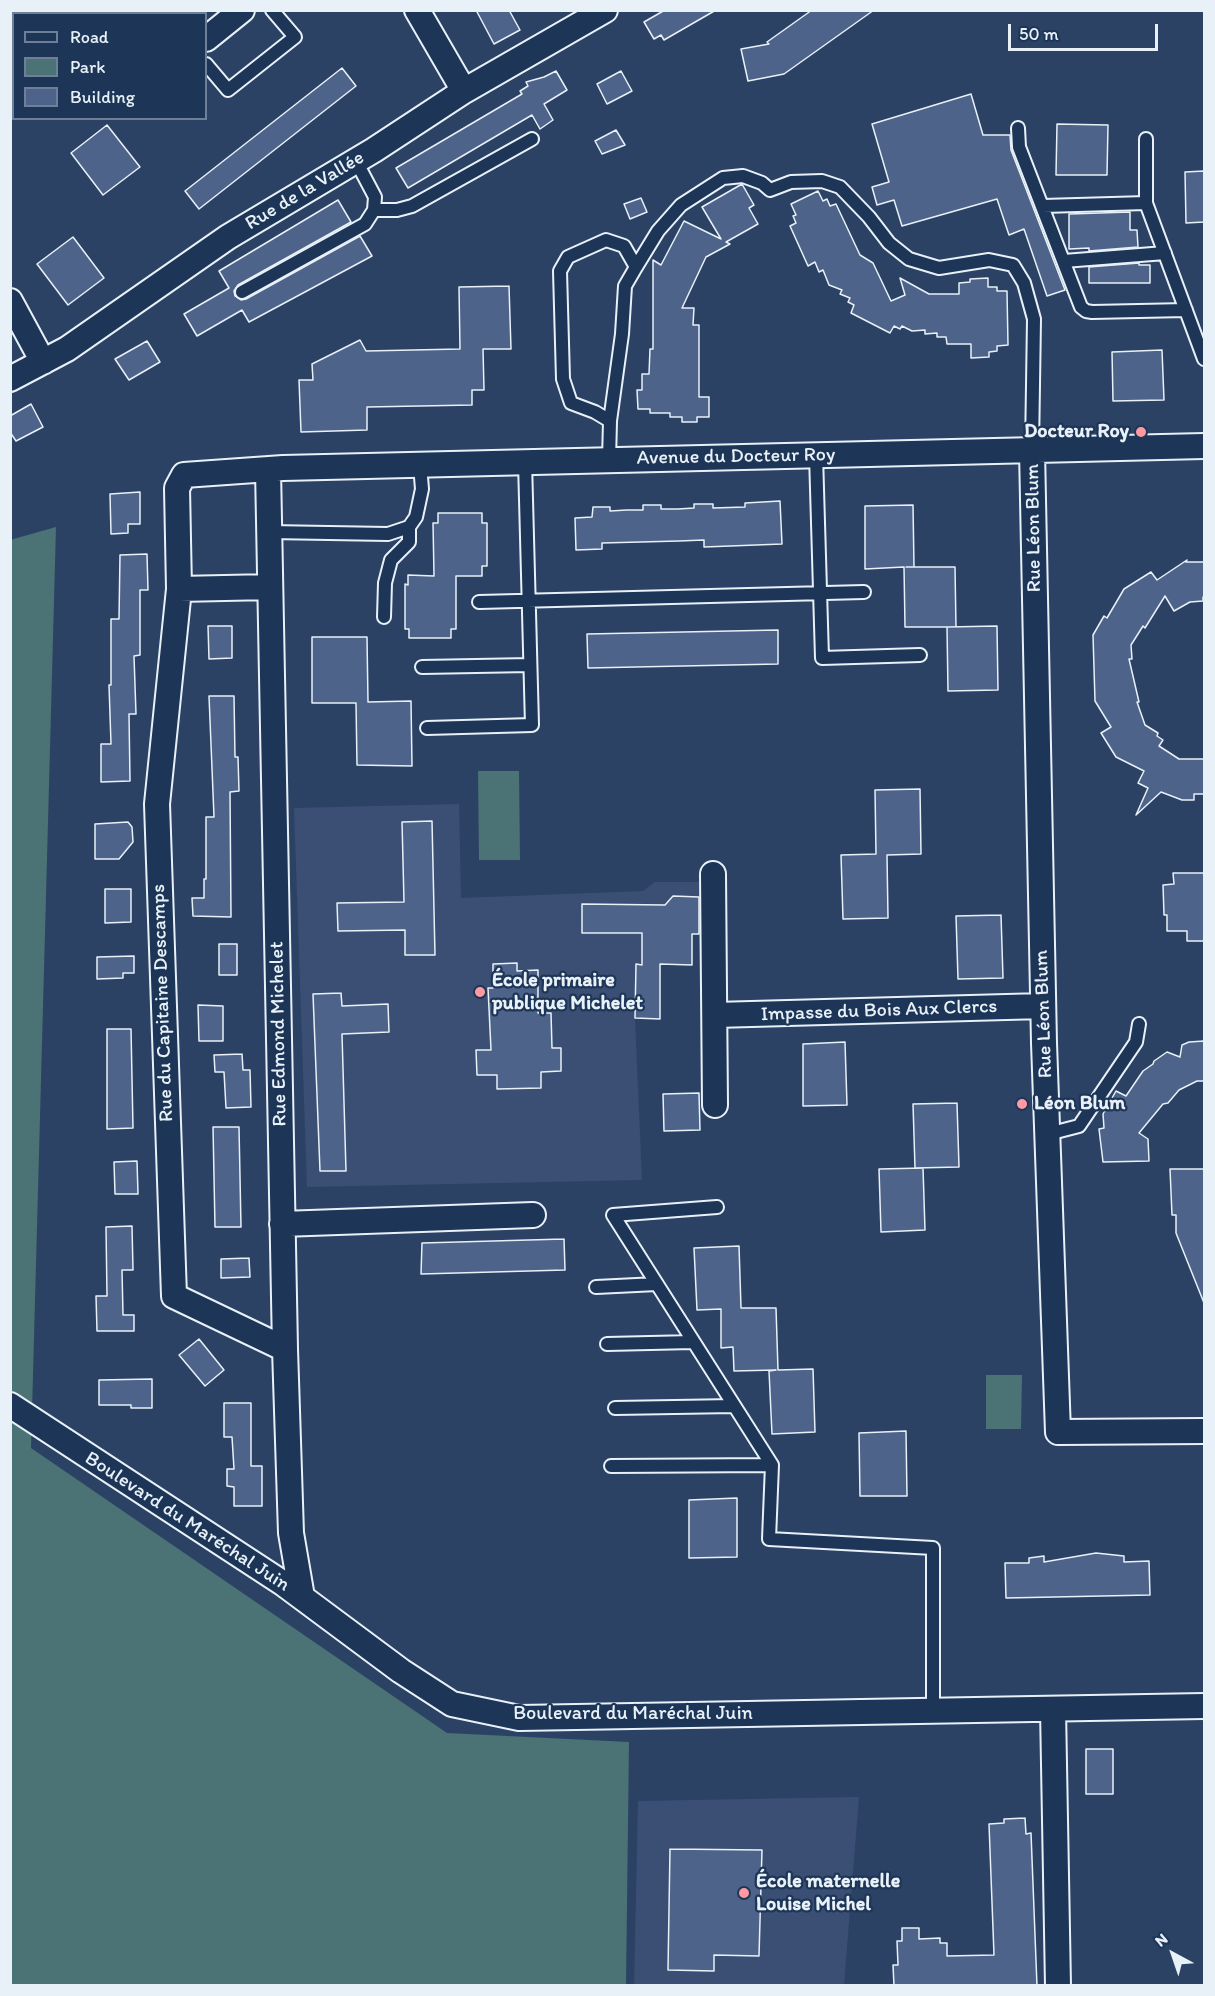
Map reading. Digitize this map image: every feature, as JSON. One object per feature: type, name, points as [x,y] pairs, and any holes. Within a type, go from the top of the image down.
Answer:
[{"type":"street","points":[[417,10],[464,91]]},
{"type":"street","name":"Rue de la Vallée","points":[[10,379],[67,349],[228,237],[356,161],[464,91],[605,10]]},
{"type":"street","points":[[207,38],[234,13]]},
{"type":"street","points":[[10,301],[43,362]]},
{"type":"street","name":"Avenue du Docteur Roy","points":[[268,469],[1204,446]]},
{"type":"street","name":"Rue Léon Blum","points":[[1032,450],[1043,1006],[1058,1432],[1204,1431]]},
{"type":"street","name":"Rue Edmond Michelet","points":[[268,469],[285,1349],[291,1533],[302,1597]]},
{"type":"street","name":"Rue du Capitaine Descamps","points":[[268,469],[184,475],[177,488],[179,589],[157,804],[174,1296],[285,1349]]},
{"type":"street","points":[[179,589],[270,587]]},
{"type":"street","points":[[714,874],[715,1105]]},
{"type":"street","name":"Impasse du Bois Aux Clercs","points":[[715,1015],[1043,1006]]},
{"type":"street","points":[[282,1224],[533,1215]]},
{"type":"street","name":"Boulevard du Maréchal Juin","points":[[10,1406],[302,1597],[401,1671],[452,1704],[519,1718],[1204,1706]]},
{"type":"street","points":[[1053,1709],[1058,1986]]},
{"type":"lane","points":[[207,65],[228,90],[296,37],[272,10]]},
{"type":"lane","points":[[1018,128],[1019,147],[1081,307],[1086,311],[1186,310]]},
{"type":"lane","points":[[374,210],[397,210],[412,206],[532,139]]},
{"type":"lane","points":[[1146,139],[1146,203],[1204,359]]},
{"type":"lane","points":[[242,292],[365,224],[374,210],[375,197],[356,161]]},
{"type":"lane","points":[[609,460],[610,421],[622,334],[625,286],[658,231],[681,205],[723,178],[743,176],[762,183],[771,190],[791,182],[822,181],[840,187],[869,217],[889,243],[909,259],[939,268],[989,260],[1014,266],[1024,283],[1034,319],[1032,450]]},
{"type":"lane","points":[[1043,206],[1146,203]]},
{"type":"lane","points":[[610,421],[595,412],[571,403],[565,387],[560,271],[568,257],[606,240],[624,246],[636,267]]},
{"type":"lane","points":[[1064,261],[1165,254]]},
{"type":"lane","points":[[816,455],[822,658],[920,655]]},
{"type":"lane","points":[[427,728],[532,725],[525,462]]},
{"type":"lane","points":[[384,617],[385,583],[391,560],[409,542],[409,527],[416,517],[422,489],[420,465]]},
{"type":"lane","points":[[269,532],[388,534],[409,527]]},
{"type":"lane","points":[[479,602],[864,591]]},
{"type":"lane","points":[[422,667],[530,665]]},
{"type":"lane","points":[[1048,1134],[1079,1126],[1136,1042],[1139,1024]]},
{"type":"lane","points":[[717,1207],[613,1215],[772,1465],[769,1539],[933,1548],[933,1711]]},
{"type":"lane","points":[[596,1287],[657,1284]]},
{"type":"lane","points":[[607,1344],[693,1341]]},
{"type":"lane","points":[[615,1408],[734,1406]]},
{"type":"lane","points":[[611,1466],[772,1465]]},
{"type":"shaded area","name":"École primaire publique Michelet","points":[[459,804],[461,898],[643,891],[655,882],[702,882],[703,935],[681,934],[680,939],[692,939],[692,965],[661,964],[660,1019],[635,1019],[642,1180],[307,1187],[294,808]]},
{"type":"shaded area","name":"École maternelle Louise Michel","points":[[859,1797],[844,1985],[634,1986],[638,1801]]},
{"type":"green space","points":[[56,527],[31,1448],[447,1733],[629,1742],[626,1985],[11,1986],[10,540]]},
{"type":"green space","points":[[478,771],[519,771],[520,860],[479,860]]},
{"type":"green space","points":[[986,1375],[1022,1375],[1021,1429],[986,1429]]},
{"type":"building","points":[[476,10],[509,10],[520,30],[494,44]]},
{"type":"building","points":[[665,10],[716,10],[664,40],[661,35],[654,39],[644,22]]},
{"type":"building","points":[[812,10],[874,10],[784,74],[748,81],[741,49],[769,44],[767,42]]},
{"type":"building","points":[[342,68],[356,86],[199,209],[185,191]]},
{"type":"building","points":[[556,71],[567,90],[544,104],[553,120],[540,129],[532,115],[408,188],[396,168],[522,94],[520,91],[528,86],[526,82]]},
{"type":"building","points":[[621,71],[632,91],[607,104],[597,84]]},
{"type":"building","points":[[971,94],[983,135],[1010,135],[1011,150],[1065,290],[1047,296],[1024,229],[1009,235],[997,199],[902,226],[894,200],[877,205],[872,187],[889,182],[872,124]]},
{"type":"building","points":[[1057,124],[1108,125],[1107,175],[1056,175]]},
{"type":"building","points":[[107,125],[140,167],[103,195],[71,153]]},
{"type":"building","points":[[616,130],[625,145],[602,154],[595,141]]},
{"type":"building","points":[[1204,171],[1204,222],[1186,223],[1185,172]]},
{"type":"building","points":[[742,184],[754,205],[749,208],[758,224],[726,242],[730,244],[706,257],[682,308],[694,308],[693,325],[699,325],[699,397],[709,397],[709,417],[697,417],[697,422],[682,422],[682,417],[670,417],[670,413],[650,413],[650,409],[638,409],[637,390],[642,390],[642,374],[649,374],[650,349],[653,349],[653,260],[661,265],[684,221],[721,239],[702,207]]},
{"type":"building","points":[[818,191],[823,201],[827,199],[830,206],[836,204],[860,255],[873,263],[891,301],[905,295],[900,278],[929,294],[959,294],[959,283],[970,282],[970,279],[988,278],[988,287],[997,287],[997,291],[1007,291],[1008,345],[997,346],[997,351],[989,352],[989,357],[971,358],[971,344],[947,344],[946,337],[937,337],[937,333],[925,334],[925,330],[912,331],[902,326],[900,329],[894,326],[890,333],[851,313],[854,305],[848,302],[850,298],[840,294],[842,290],[829,285],[823,270],[819,272],[815,262],[808,266],[790,226],[796,223],[793,216],[796,215],[791,204]]},
{"type":"building","points":[[641,198],[647,212],[630,219],[624,204]]},
{"type":"building","points":[[338,200],[351,222],[238,285],[234,291],[235,296],[241,300],[246,299],[360,236],[372,256],[249,322],[242,310],[197,336],[184,314],[229,288],[219,271]]},
{"type":"building","points":[[1130,212],[1130,230],[1137,230],[1138,247],[1089,251],[1089,248],[1069,249],[1069,214]]},
{"type":"building","points":[[73,237],[104,278],[68,305],[37,264]]},
{"type":"building","points":[[1139,263],[1139,265],[1150,265],[1150,283],[1089,283],[1089,267]]},
{"type":"building","points":[[509,286],[511,349],[483,349],[484,390],[472,390],[472,405],[367,407],[367,430],[301,432],[299,380],[313,380],[312,364],[360,340],[366,351],[460,349],[459,287]]},
{"type":"building","points":[[147,341],[160,362],[129,380],[115,359]]},
{"type":"building","points":[[1162,350],[1164,400],[1113,401],[1112,352]]},
{"type":"building","points":[[31,404],[43,427],[16,441],[10,432],[10,416]]},
{"type":"building","points":[[140,492],[140,524],[128,524],[128,533],[111,534],[110,494]]},
{"type":"building","points":[[780,501],[782,544],[704,547],[704,540],[602,543],[602,549],[576,550],[575,518],[592,517],[593,507],[610,507],[610,511],[643,510],[643,505],[661,505],[661,509],[694,508],[694,504],[713,504],[713,508],[745,507],[745,503]]},
{"type":"building","points":[[913,505],[914,567],[955,567],[956,627],[905,627],[904,567],[865,569],[865,506]]},
{"type":"building","points":[[438,513],[482,513],[482,523],[487,523],[487,566],[482,566],[482,576],[456,576],[456,629],[451,629],[451,638],[409,638],[409,629],[405,629],[405,584],[408,585],[408,575],[434,576],[433,523],[438,523]]},
{"type":"building","points":[[147,554],[148,590],[140,590],[140,655],[134,656],[136,714],[129,714],[130,781],[101,782],[101,744],[111,744],[109,685],[111,685],[111,619],[119,619],[120,555]]},
{"type":"building","points":[[1187,560],[1186,562],[1204,562],[1203,601],[1190,602],[1174,611],[1165,596],[1145,628],[1143,626],[1131,645],[1132,659],[1129,659],[1139,702],[1137,702],[1145,725],[1158,733],[1157,736],[1163,740],[1159,746],[1179,759],[1204,759],[1204,794],[1194,794],[1194,800],[1182,800],[1161,792],[1136,815],[1148,788],[1138,783],[1144,771],[1116,757],[1101,733],[1111,727],[1095,701],[1093,635],[1104,616],[1107,618],[1124,589],[1151,572],[1157,580]]},
{"type":"building","points":[[208,626],[232,626],[232,658],[209,659]]},
{"type":"building","points":[[997,626],[998,690],[948,691],[947,627]]},
{"type":"building","points":[[778,630],[778,664],[588,668],[587,634]]},
{"type":"building","points":[[312,637],[367,637],[368,702],[411,701],[412,766],[357,765],[356,703],[312,703]]},
{"type":"building","points":[[209,696],[234,696],[235,757],[238,757],[239,791],[230,792],[231,917],[193,916],[192,898],[204,898],[206,817],[214,817]]},
{"type":"building","points":[[920,789],[921,854],[887,855],[888,918],[843,919],[841,855],[876,854],[875,790]]},
{"type":"building","points":[[432,821],[435,955],[405,955],[405,930],[338,931],[337,903],[404,902],[402,822]]},
{"type":"building","points":[[128,822],[132,827],[133,842],[119,859],[95,859],[95,824]]},
{"type":"building","points":[[1173,873],[1204,873],[1204,941],[1187,941],[1187,931],[1167,931],[1163,885],[1174,884]]},
{"type":"building","points":[[105,889],[131,889],[131,922],[105,923]]},
{"type":"building","points":[[673,896],[699,897],[699,934],[692,934],[692,965],[660,964],[660,1019],[635,1018],[636,964],[642,965],[642,933],[582,933],[582,904],[665,905]]},
{"type":"building","points":[[1001,915],[1003,978],[958,979],[956,916]]},
{"type":"building","points":[[219,944],[237,944],[237,975],[219,975]]},
{"type":"building","points":[[134,956],[134,973],[123,973],[123,978],[97,979],[97,957]]},
{"type":"building","points":[[517,963],[517,971],[538,970],[538,1013],[551,1013],[552,1048],[561,1048],[561,1071],[541,1072],[541,1088],[497,1089],[497,1075],[477,1075],[476,1050],[491,1050],[488,988],[493,988],[493,964]]},
{"type":"building","points":[[341,993],[342,1006],[388,1004],[389,1032],[342,1034],[346,1171],[320,1171],[313,994]]},
{"type":"building","points":[[198,1005],[223,1006],[223,1041],[199,1041]]},
{"type":"building","points":[[107,1029],[131,1029],[133,1128],[107,1129]]},
{"type":"building","points":[[1204,1041],[1204,1081],[1197,1081],[1179,1090],[1168,1103],[1163,1104],[1139,1133],[1148,1139],[1149,1161],[1103,1162],[1099,1129],[1104,1128],[1103,1114],[1116,1091],[1126,1096],[1143,1071],[1154,1061],[1167,1052],[1180,1057],[1182,1045]]},
{"type":"building","points":[[845,1042],[847,1105],[803,1106],[803,1044]]},
{"type":"building","points":[[242,1054],[243,1070],[250,1070],[251,1107],[226,1108],[224,1072],[215,1072],[214,1055]]},
{"type":"building","points":[[699,1093],[700,1130],[664,1131],[663,1094]]},
{"type":"building","points":[[957,1103],[959,1167],[915,1168],[913,1104]]},
{"type":"building","points":[[213,1127],[239,1127],[241,1227],[215,1227]]},
{"type":"building","points":[[137,1161],[138,1194],[115,1194],[114,1162]]},
{"type":"building","points":[[923,1168],[925,1230],[881,1232],[879,1169]]},
{"type":"building","points":[[1170,1169],[1204,1169],[1204,1303],[1176,1233],[1176,1215],[1172,1215]]},
{"type":"building","points":[[132,1226],[133,1270],[122,1270],[123,1315],[134,1315],[134,1331],[97,1331],[96,1296],[107,1296],[106,1227]]},
{"type":"building","points":[[564,1239],[565,1270],[421,1274],[422,1243]]},
{"type":"building","points":[[739,1246],[741,1308],[776,1308],[778,1370],[813,1369],[815,1432],[772,1434],[769,1371],[776,1370],[734,1371],[733,1347],[721,1348],[721,1309],[697,1310],[694,1248]]},
{"type":"building","points":[[249,1258],[250,1277],[221,1278],[221,1259]]},
{"type":"building","points":[[199,1339],[224,1370],[205,1386],[179,1355]]},
{"type":"building","points":[[152,1379],[152,1408],[131,1408],[131,1405],[99,1405],[99,1380]]},
{"type":"building","points":[[224,1403],[251,1403],[251,1466],[262,1466],[262,1506],[234,1506],[234,1487],[227,1486],[227,1469],[234,1469],[232,1437],[224,1437]]},
{"type":"building","points":[[906,1431],[907,1496],[860,1496],[859,1433]]},
{"type":"building","points":[[737,1498],[737,1557],[689,1558],[689,1500]]},
{"type":"building","points":[[1096,1553],[1124,1556],[1124,1562],[1149,1561],[1150,1595],[1006,1598],[1005,1563],[1029,1563],[1029,1558],[1044,1556],[1044,1562]]},
{"type":"building","points":[[1086,1749],[1113,1749],[1113,1794],[1086,1794]]},
{"type":"building","points":[[1025,1818],[1026,1834],[1031,1833],[1037,1986],[894,1986],[893,1965],[898,1965],[897,1941],[902,1941],[902,1928],[919,1928],[919,1939],[940,1938],[940,1943],[947,1943],[947,1956],[994,1955],[989,1824],[1004,1823],[1004,1819]]},
{"type":"building","points":[[670,1849],[762,1850],[759,1956],[714,1955],[714,1971],[668,1970]]},
{"type":"place","name":"Docteur Roy","points":[[1141,432]]},
{"type":"place","name":"École primaire publique Michelet","points":[[480,992]]},
{"type":"place","name":"Léon Blum","points":[[1022,1104]]},
{"type":"place","name":"École maternelle Louise Michel","points":[[744,1893]]}]
